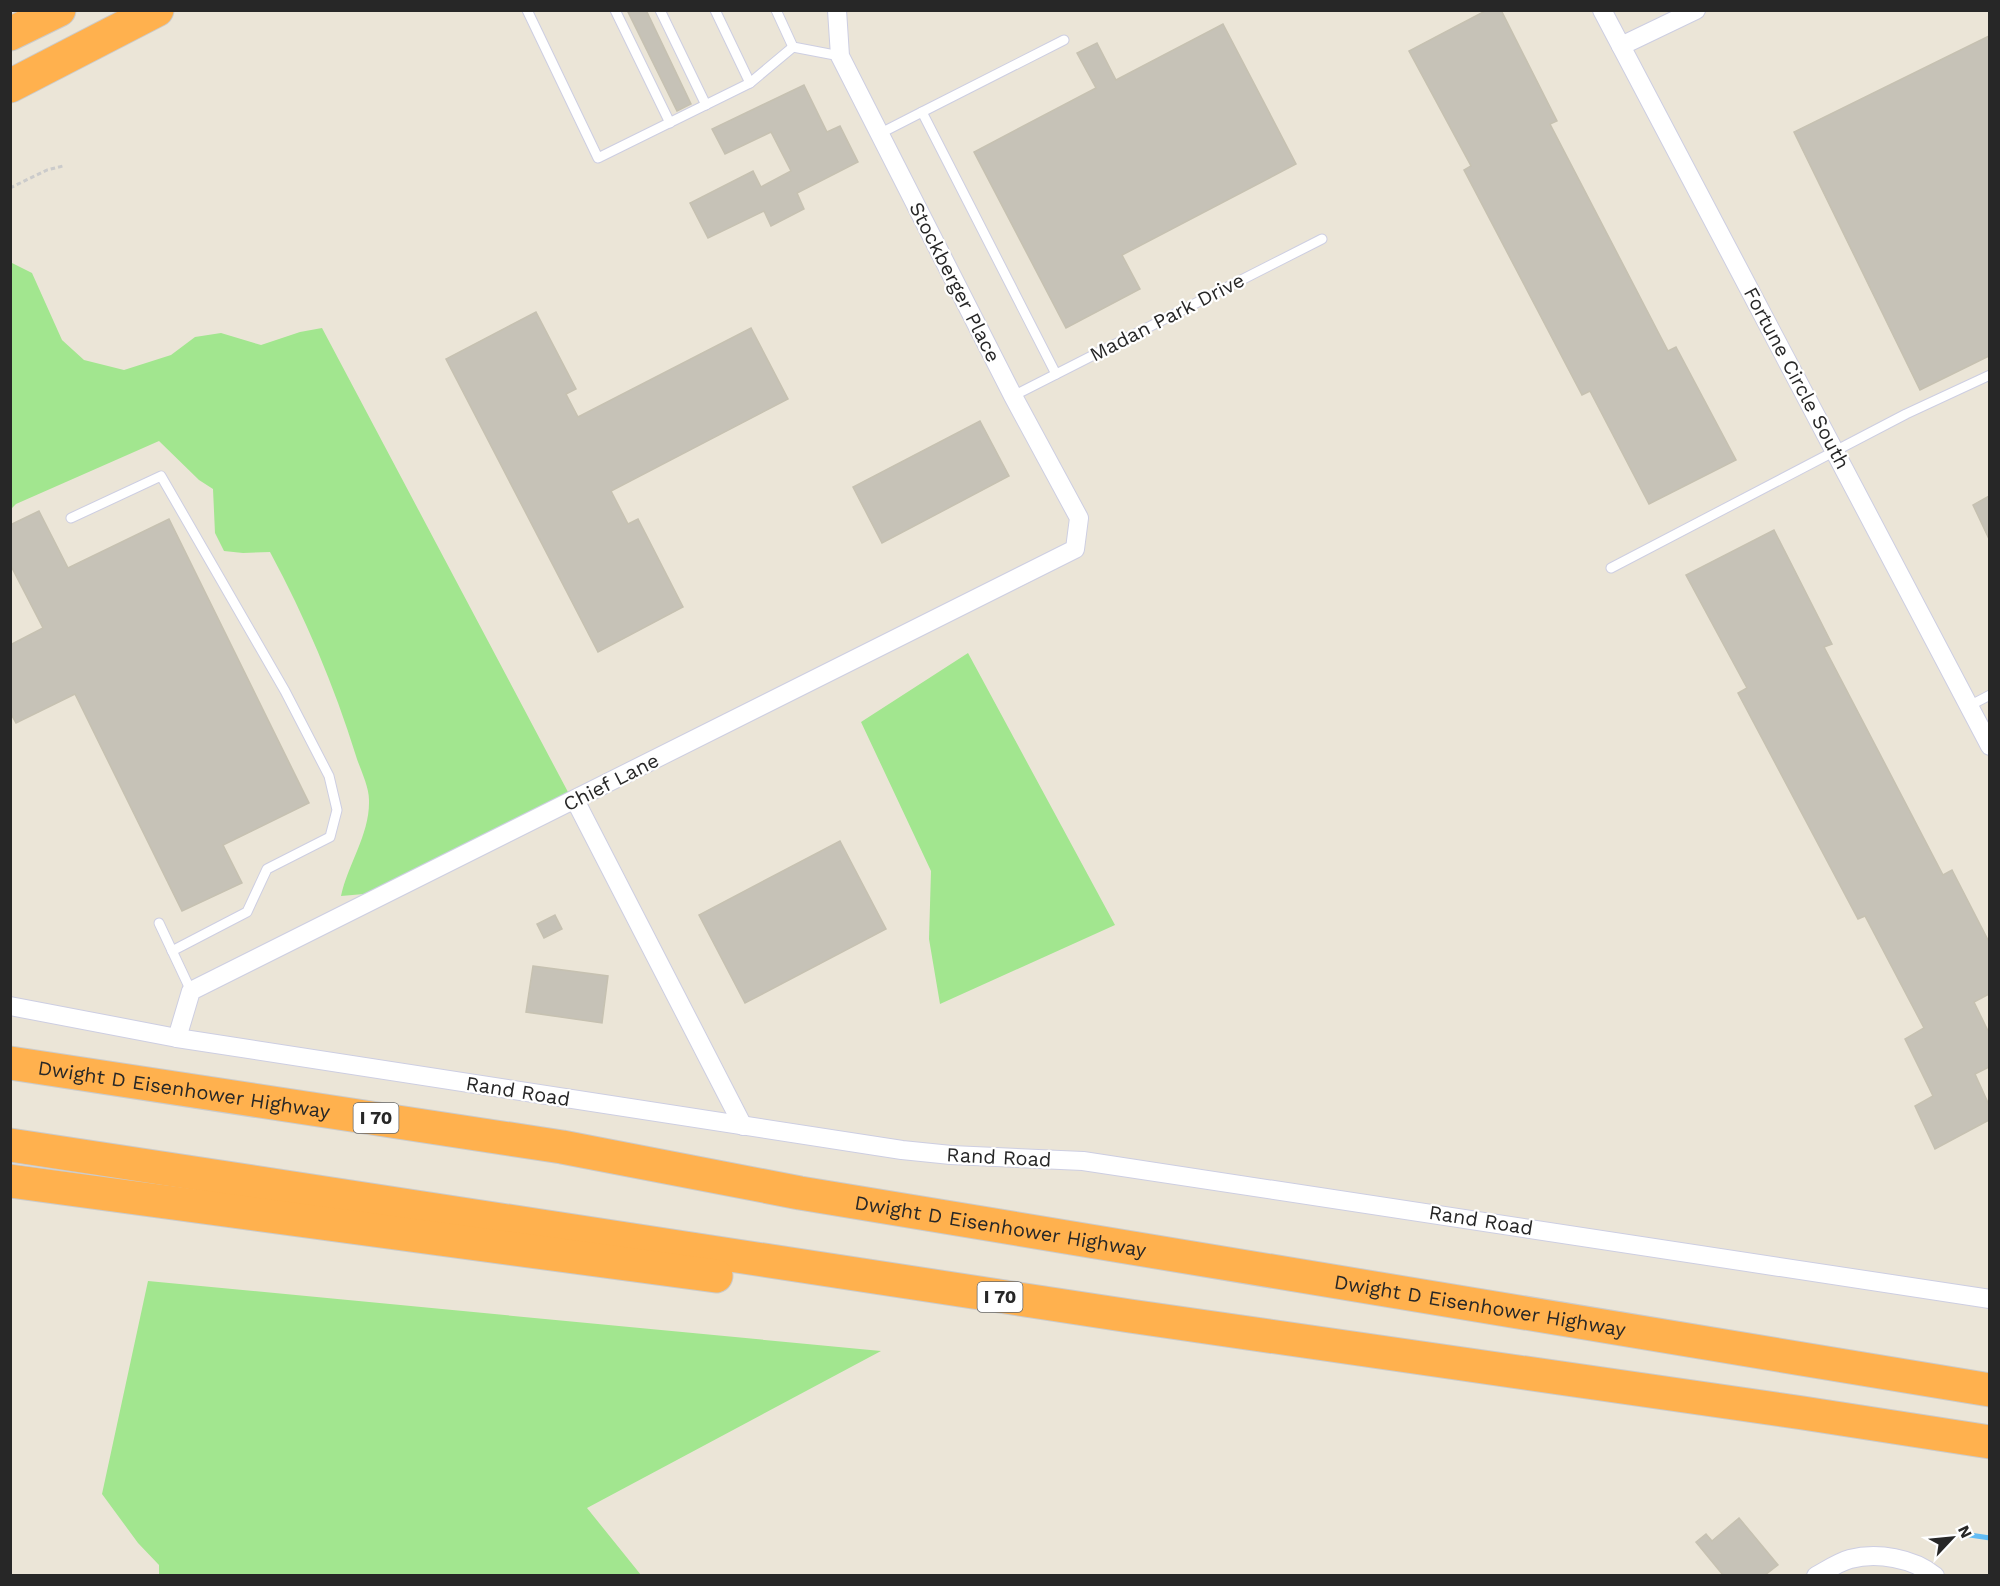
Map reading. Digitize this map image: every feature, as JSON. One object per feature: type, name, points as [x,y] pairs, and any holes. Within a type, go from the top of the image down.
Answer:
[{"type":"highway","points":[[10,34],[59,10]]},
{"type":"highway","points":[[12,86],[157,10]]},
{"type":"highway","points":[[10,1046],[189,1089]]},
{"type":"highway","name":"Dwight D Eisenhower Highway","points":[[10,1063],[550,1145],[800,1193],[1989,1390]]},
{"type":"highway","name":"I 70","points":[[10,1145],[1130,1316],[1989,1442]]},
{"type":"highway","points":[[10,1181],[814,1289],[1130,1316]]},
{"type":"street","name":"Stockberger Place","points":[[837,10],[840,56],[1013,396],[1079,518],[1075,549]]},
{"type":"street","name":"Fortune Circle South","points":[[1602,10],[1989,746]]},
{"type":"street","points":[[1621,46],[1696,10]]},
{"type":"street","name":"Chief Lane","points":[[191,991],[1075,549]]},
{"type":"street","points":[[575,800],[743,1126]]},
{"type":"street","points":[[177,1038],[191,991]]},
{"type":"street","name":"Rand Road","points":[[10,1006],[177,1038],[743,1126],[951,1155],[1083,1161],[1989,1299]]},
{"type":"street","points":[[1816,1575],[1850,1559],[1901,1559],[1924,1567],[1935,1575]]},
{"type":"lane","points":[[527,10],[598,158],[750,83],[793,47]]},
{"type":"lane","points":[[615,10],[670,123]]},
{"type":"lane","points":[[660,10],[706,105]]},
{"type":"lane","points":[[716,10],[750,83]]},
{"type":"lane","points":[[776,10],[793,47]]},
{"type":"lane","points":[[879,134],[1064,40]]},
{"type":"lane","points":[[793,47],[840,56]]},
{"type":"lane","points":[[922,112],[1056,374]]},
{"type":"lane","name":"Madan Park Drive","points":[[1013,396],[1322,238]]},
{"type":"lane","points":[[1611,568],[1989,375]]},
{"type":"lane","points":[[71,518],[161,476],[285,691],[330,776],[338,810],[330,837],[267,869],[247,912],[172,951]]},
{"type":"lane","points":[[1969,706],[1989,695]]},
{"type":"lane","points":[[159,923],[191,991]]},
{"type":"path","points":[[10,188],[47,170],[63,166]]},
{"type":"green space","points":[[10,262],[32,273],[62,340],[84,360],[124,370],[171,355],[195,337],[221,333],[261,345],[300,332],[322,328],[568,792],[543,812],[364,894],[341,896],[366,825],[368,789],[318,652],[270,552],[224,551],[215,533],[213,489],[199,480],[159,441],[16,504],[11,509]]},
{"type":"green space","points":[[968,653],[1115,925],[940,1004],[929,939],[931,871],[861,722]]},
{"type":"green space","points":[[148,1281],[881,1351],[587,1508],[641,1575],[159,1575],[159,1565],[138,1543],[102,1494]]},
{"type":"building","points":[[627,10],[646,10],[691,104],[677,111]]},
{"type":"building","points":[[1487,10],[1501,10],[1557,121],[1550,124],[1668,351],[1676,347],[1736,460],[1649,504],[1590,391],[1582,395],[1464,170],[1471,166],[1409,51]]},
{"type":"building","points":[[1223,24],[1296,164],[1122,255],[1140,289],[1066,328],[974,152],[1096,88],[1077,53],[1097,43],[1116,80]]},
{"type":"building","points":[[1989,36],[1989,356],[1920,390],[1794,132]]},
{"type":"building","points":[[804,85],[827,132],[840,126],[858,162],[797,193],[804,209],[771,226],[764,211],[708,238],[690,203],[753,171],[761,187],[791,171],[771,132],[725,154],[712,129]]},
{"type":"building","points":[[536,312],[576,389],[566,394],[578,417],[751,328],[788,399],[611,491],[628,524],[638,519],[683,607],[598,652],[446,359]]},
{"type":"building","points":[[980,421],[1009,476],[882,543],[853,487]]},
{"type":"building","points":[[1989,496],[1989,539],[1973,505]]},
{"type":"building","points":[[39,511],[68,568],[169,519],[309,803],[223,845],[242,883],[182,911],[75,694],[16,723],[10,712],[10,645],[43,628],[10,564],[10,525]]},
{"type":"building","points":[[1774,530],[1832,644],[1824,647],[1943,875],[1952,870],[1989,942],[1989,994],[1974,1002],[1989,1033],[1989,1067],[1975,1074],[1989,1105],[1989,1120],[1935,1149],[1915,1106],[1933,1096],[1905,1039],[1924,1028],[1865,916],[1858,919],[1738,693],[1747,688],[1686,575]]},
{"type":"building","points":[[840,841],[886,929],[745,1003],[699,915]]},
{"type":"building","points":[[555,915],[562,929],[544,938],[537,924]]},
{"type":"building","points":[[533,966],[608,976],[602,1023],[526,1012]]},
{"type":"building","points":[[1739,1518],[1778,1565],[1765,1575],[1723,1575],[1696,1542],[1706,1534],[1712,1541]]},
{"type":"waterway","points":[[1963,1534],[1990,1538]]}]
